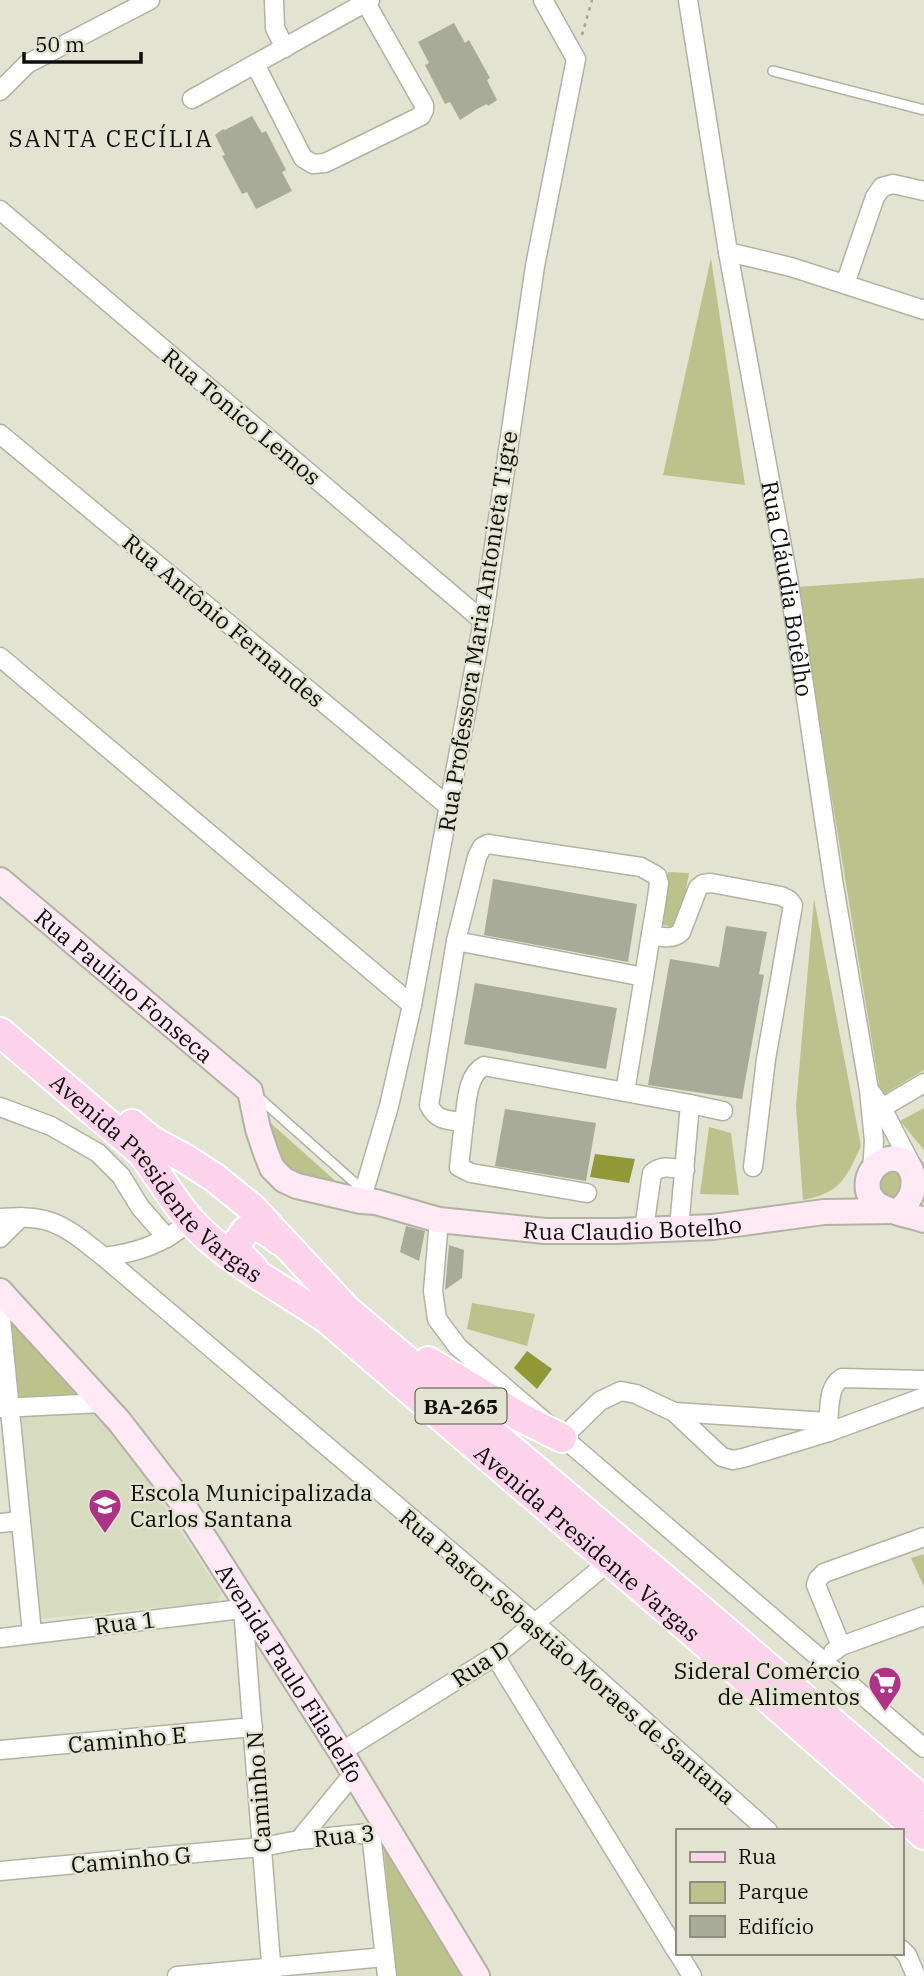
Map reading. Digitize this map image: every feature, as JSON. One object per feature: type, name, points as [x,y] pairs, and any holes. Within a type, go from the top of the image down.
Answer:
[{"type":"main road","name":"Avenida Presidente Vargas","points":[[0,1011],[151,1140],[223,1184],[265,1221],[327,1290],[366,1326],[924,1801]]},
{"type":"main road","name":"Avenida Presidente Vargas","points":[[0,1032],[141,1152],[191,1221],[216,1244],[327,1319],[924,1835]]},
{"type":"main road","points":[[264,1278],[241,1257],[237,1249],[237,1243],[245,1231],[256,1227],[266,1230],[293,1251]]},
{"type":"main road","points":[[366,1326],[522,1418],[562,1438]]},
{"type":"street","points":[[0,91],[27,64],[150,0]]},
{"type":"street","points":[[274,0],[275,28],[285,48]]},
{"type":"street","points":[[543,0],[576,58]]},
{"type":"street","name":"Rua Cláudia Botêlho","points":[[688,0],[728,252],[789,584],[834,886],[869,1090],[878,1116],[871,1172]]},
{"type":"street","points":[[192,99],[368,1],[424,105],[424,110],[421,116],[325,163],[313,164],[303,158],[255,64]]},
{"type":"street","name":"Rua Professora Maria Antonieta Tigre","points":[[367,1198],[412,1005],[483,621],[535,265],[576,58]]},
{"type":"street","points":[[845,284],[882,187],[893,184],[924,191]]},
{"type":"street","name":"Rua Tonico Lemos","points":[[0,210],[483,621]]},
{"type":"street","points":[[728,252],[792,267],[924,310]]},
{"type":"street","name":"Rua Antônio Fernandes","points":[[0,434],[448,806]]},
{"type":"street","points":[[0,657],[412,1005]]},
{"type":"street","points":[[464,1122],[439,1118],[432,1113],[429,1105],[456,941],[477,857],[482,847],[488,844],[641,867],[657,876],[659,883],[625,1092]]},
{"type":"street","name":"Rua Paulino Fonseca","points":[[0,880],[250,1091]]},
{"type":"street","points":[[651,935],[677,936],[687,920],[698,888],[703,884],[781,896],[793,905],[766,1059],[753,1167]]},
{"type":"street","points":[[456,941],[645,977]]},
{"type":"street","points":[[587,1193],[471,1173],[459,1167],[469,1089],[477,1070],[484,1066],[723,1111]]},
{"type":"street","points":[[878,1116],[924,1083]]},
{"type":"street","points":[[250,1091],[258,1129],[272,1168],[284,1180],[297,1186],[367,1198]]},
{"type":"street","points":[[878,1116],[924,1095]]},
{"type":"street","points":[[679,1228],[690,1104]]},
{"type":"street","points":[[0,1107],[51,1126],[98,1153],[121,1176],[140,1207],[167,1238]]},
{"type":"street","points":[[871,1172],[867,1184],[869,1194],[874,1203],[882,1209],[894,1211],[908,1208],[916,1199],[920,1187],[918,1174],[878,1116]]},
{"type":"street","points":[[824,1212],[886,1160],[904,1161],[918,1174]]},
{"type":"street","points":[[644,1229],[652,1173],[663,1167],[685,1170]]},
{"type":"street","name":"Rua Claudio Botelho","points":[[367,1198],[439,1220],[545,1231],[713,1227],[824,1212],[894,1211],[924,1220]]},
{"type":"street","points":[[0,1238],[21,1217]]},
{"type":"street","name":"Rua Pastor Sebastião Moraes de Santana","points":[[0,1218],[21,1217],[51,1222],[74,1234],[104,1257],[535,1623],[766,1829]]},
{"type":"street","points":[[439,1220],[433,1291],[437,1319],[458,1347],[924,1748]]},
{"type":"street","points":[[104,1257],[154,1246],[191,1221]]},
{"type":"street","name":"Avenida Paulo Filadelfo","points":[[0,1291],[133,1438],[180,1500],[246,1608],[348,1763],[380,1832],[477,1976]]},
{"type":"street","points":[[0,1309],[5,1408],[32,1633]]},
{"type":"street","points":[[829,1427],[833,1388],[836,1381],[842,1378],[924,1380]]},
{"type":"street","points":[[562,1438],[600,1401],[621,1391],[636,1394],[674,1412],[722,1457],[733,1460],[924,1397]]},
{"type":"street","points":[[5,1408],[102,1404]]},
{"type":"street","points":[[674,1412],[829,1427]]},
{"type":"street","points":[[0,1523],[20,1521]]},
{"type":"street","points":[[841,1646],[816,1585],[818,1579],[824,1573],[924,1536]]},
{"type":"street","name":"Rua D","points":[[348,1763],[495,1656],[610,1561]]},
{"type":"street","name":"Rua 1","points":[[0,1638],[246,1608]]},
{"type":"street","name":"Caminho N","points":[[246,1608],[272,1971]]},
{"type":"street","points":[[822,1661],[841,1646],[924,1616]]},
{"type":"street","points":[[495,1656],[676,1950]]},
{"type":"street","name":"Caminho E","points":[[0,1750],[253,1727]]},
{"type":"street","name":"Rua 3","points":[[299,1840],[348,1763]]},
{"type":"street","points":[[380,1832],[387,1976]]},
{"type":"street","name":"Rua 3","points":[[262,1847],[299,1840],[380,1832]]},
{"type":"street","name":"Caminho G","points":[[0,1871],[262,1847]]},
{"type":"street","points":[[904,1952],[916,1976]]},
{"type":"street","points":[[679,1955],[692,1976]]},
{"type":"street","points":[[177,1976],[272,1971],[385,1958]]},
{"type":"lane","points":[[774,71],[924,110]]},
{"type":"lane","name":"Rua Paulino Fonseca","points":[[250,1091],[367,1198]]},
{"type":"path","points":[[576,58],[592,0]]},
{"type":"shaded area","points":[[595,1154],[635,1159],[629,1183],[590,1177]]},
{"type":"shaded area","points":[[527,1351],[552,1369],[537,1389],[514,1368]]},
{"type":"shaded area","name":"Escola Municipalizada Carlos Santana","points":[[88,1410],[110,1431],[145,1477],[221,1593],[217,1602],[36,1619],[16,1413]]},
{"type":"green space","points":[[711,258],[745,485],[663,475]]},
{"type":"green space","points":[[924,578],[924,1070],[881,1096],[797,587]]},
{"type":"green space","points":[[668,872],[689,873],[679,928],[658,924]]},
{"type":"green space","points":[[814,899],[861,1146],[841,1182],[826,1193],[803,1200],[796,1106]]},
{"type":"green space","points":[[924,1108],[924,1150],[900,1121]]},
{"type":"green space","points":[[256,1110],[348,1192],[284,1177]]},
{"type":"green space","points":[[709,1127],[731,1133],[739,1195],[700,1194]]},
{"type":"green space","points":[[879,1168],[907,1171],[910,1191],[894,1204],[871,1192]]},
{"type":"green space","points":[[472,1303],[535,1314],[527,1346],[467,1329]]},
{"type":"green space","points":[[9,1315],[81,1401],[16,1404]]},
{"type":"green space","points":[[924,1554],[924,1587],[911,1558]]},
{"type":"green space","points":[[383,1839],[465,1976],[395,1976]]},
{"type":"building","points":[[454,23],[465,43],[469,40],[490,78],[487,80],[497,100],[460,120],[450,102],[445,104],[425,65],[429,63],[418,42]]},
{"type":"building","points":[[252,116],[262,133],[266,131],[286,170],[282,172],[292,191],[256,209],[247,192],[242,194],[222,156],[225,155],[215,135]]},
{"type":"building","points":[[493,879],[637,904],[628,962],[484,935]]},
{"type":"building","points":[[726,926],[767,932],[759,974],[764,975],[742,1099],[648,1085],[670,959],[719,967]]},
{"type":"building","points":[[475,983],[617,1008],[606,1069],[464,1044]]},
{"type":"building","points":[[505,1109],[596,1123],[586,1181],[495,1166]]},
{"type":"building","points":[[406,1226],[425,1231],[419,1261],[400,1252]]},
{"type":"building","points":[[449,1245],[464,1250],[462,1278],[445,1290]]},
{"type":"place","name":"Escola Municipalizada Carlos Santana","points":[[105,1535]]},
{"type":"place","name":"Sideral Comércio de Alimentos","points":[[885,1713]]},
{"type":"district","name":"SANTA CECÍLIA","points":[[111,138]]}]
